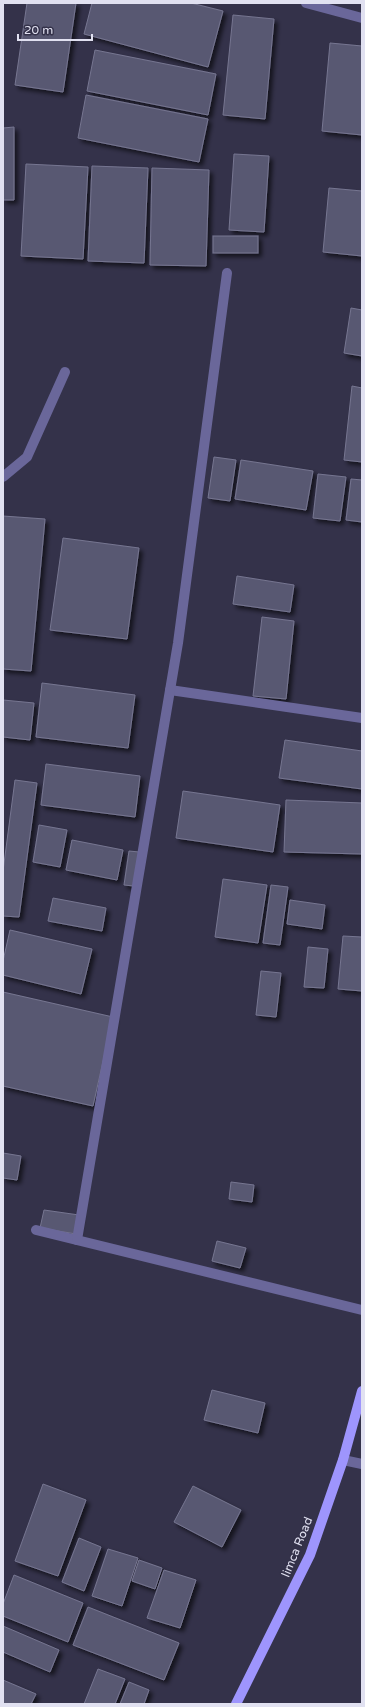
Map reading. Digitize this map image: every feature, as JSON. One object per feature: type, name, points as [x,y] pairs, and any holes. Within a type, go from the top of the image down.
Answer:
[{"type":"main road","name":"limca Road","points":[[236,1704],[310,1555],[343,1460],[362,1392]]},
{"type":"street","points":[[306,3],[362,18]]},
{"type":"street","points":[[77,1240],[178,643],[226,273]]},
{"type":"street","points":[[3,477],[28,457],[65,372]]},
{"type":"street","points":[[170,690],[362,718]]},
{"type":"street","points":[[36,1230],[362,1310]]},
{"type":"street","points":[[343,1460],[362,1464]]},
{"type":"building","points":[[27,3],[76,3],[63,92],[15,85]]},
{"type":"building","points":[[92,3],[191,3],[223,11],[208,67],[84,34]]},
{"type":"building","points":[[233,15],[274,19],[265,119],[223,115]]},
{"type":"building","points":[[330,43],[362,46],[362,135],[322,131]]},
{"type":"building","points":[[95,50],[216,74],[208,115],[87,91]]},
{"type":"building","points":[[86,95],[208,119],[199,162],[78,138]]},
{"type":"building","points":[[14,127],[14,200],[3,200],[3,128]]},
{"type":"building","points":[[234,154],[269,156],[264,232],[229,230]]},
{"type":"building","points":[[26,164],[88,167],[83,259],[21,256]]},
{"type":"building","points":[[92,166],[148,168],[144,263],[88,261]]},
{"type":"building","points":[[152,168],[209,170],[206,266],[150,265]]},
{"type":"building","points":[[329,188],[362,191],[362,256],[323,252]]},
{"type":"building","points":[[213,236],[258,236],[258,253],[213,253]]},
{"type":"building","points":[[351,308],[362,310],[362,356],[344,353]]},
{"type":"building","points":[[352,386],[362,388],[362,462],[344,460]]},
{"type":"building","points":[[214,457],[236,460],[230,501],[208,498]]},
{"type":"building","points":[[241,460],[313,471],[306,510],[235,499]]},
{"type":"building","points":[[318,474],[346,477],[340,521],[313,518]]},
{"type":"building","points":[[351,479],[362,480],[362,522],[346,520]]},
{"type":"building","points":[[3,516],[45,519],[31,671],[3,669]]},
{"type":"building","points":[[63,538],[139,548],[127,639],[50,630]]},
{"type":"building","points":[[237,576],[294,585],[290,612],[233,604]]},
{"type":"building","points":[[262,617],[294,621],[286,699],[253,696]]},
{"type":"building","points":[[42,683],[135,695],[128,748],[36,737]]},
{"type":"building","points":[[3,700],[34,703],[30,740],[3,737]]},
{"type":"building","points":[[285,740],[362,751],[362,789],[279,778]]},
{"type":"building","points":[[46,764],[140,776],[135,817],[41,805]]},
{"type":"building","points":[[15,780],[37,783],[19,917],[3,916],[3,871]]},
{"type":"building","points":[[183,791],[280,805],[273,852],[176,838]]},
{"type":"building","points":[[286,800],[362,803],[362,854],[284,852]]},
{"type":"building","points":[[39,825],[67,830],[60,867],[33,862]]},
{"type":"building","points":[[72,840],[123,850],[117,880],[66,870]]},
{"type":"building","points":[[129,851],[139,852],[134,886],[124,885]]},
{"type":"building","points":[[223,879],[267,885],[258,943],[215,937]]},
{"type":"building","points":[[271,885],[288,887],[280,945],[263,943]]},
{"type":"building","points":[[53,898],[106,908],[102,931],[48,921]]},
{"type":"building","points":[[290,900],[325,905],[322,929],[287,924]]},
{"type":"building","points":[[10,930],[92,949],[81,994],[3,975],[3,961]]},
{"type":"building","points":[[343,936],[362,937],[362,991],[338,989]]},
{"type":"building","points":[[308,947],[328,949],[324,988],[304,987]]},
{"type":"building","points":[[261,971],[281,973],[276,1017],[256,1015]]},
{"type":"building","points":[[3,992],[113,1017],[93,1106],[3,1086]]},
{"type":"building","points":[[3,1153],[21,1156],[17,1180],[3,1178]]},
{"type":"building","points":[[231,1182],[254,1185],[252,1202],[229,1199]]},
{"type":"building","points":[[44,1210],[79,1215],[76,1234],[40,1228]]},
{"type":"building","points":[[217,1241],[246,1248],[240,1268],[212,1261]]},
{"type":"building","points":[[212,1390],[265,1403],[258,1433],[204,1420]]},
{"type":"building","points":[[43,1484],[86,1500],[58,1576],[15,1561]]},
{"type":"building","points":[[193,1486],[241,1510],[222,1547],[174,1522]]},
{"type":"building","points":[[79,1538],[101,1547],[84,1591],[62,1582]]},
{"type":"building","points":[[108,1549],[138,1558],[122,1606],[92,1596]]},
{"type":"building","points":[[139,1560],[162,1568],[155,1589],[132,1581]]},
{"type":"building","points":[[164,1570],[196,1580],[180,1628],[147,1618]]},
{"type":"building","points":[[14,1575],[83,1603],[68,1642],[3,1616],[3,1604]]},
{"type":"building","points":[[88,1607],[179,1643],[164,1680],[73,1645]]},
{"type":"building","points":[[3,1626],[59,1650],[50,1672],[3,1652]]},
{"type":"building","points":[[98,1669],[125,1679],[115,1704],[84,1704]]},
{"type":"building","points":[[3,1680],[36,1694],[31,1704],[3,1704]]},
{"type":"building","points":[[129,1682],[149,1690],[144,1704],[120,1704]]}]
